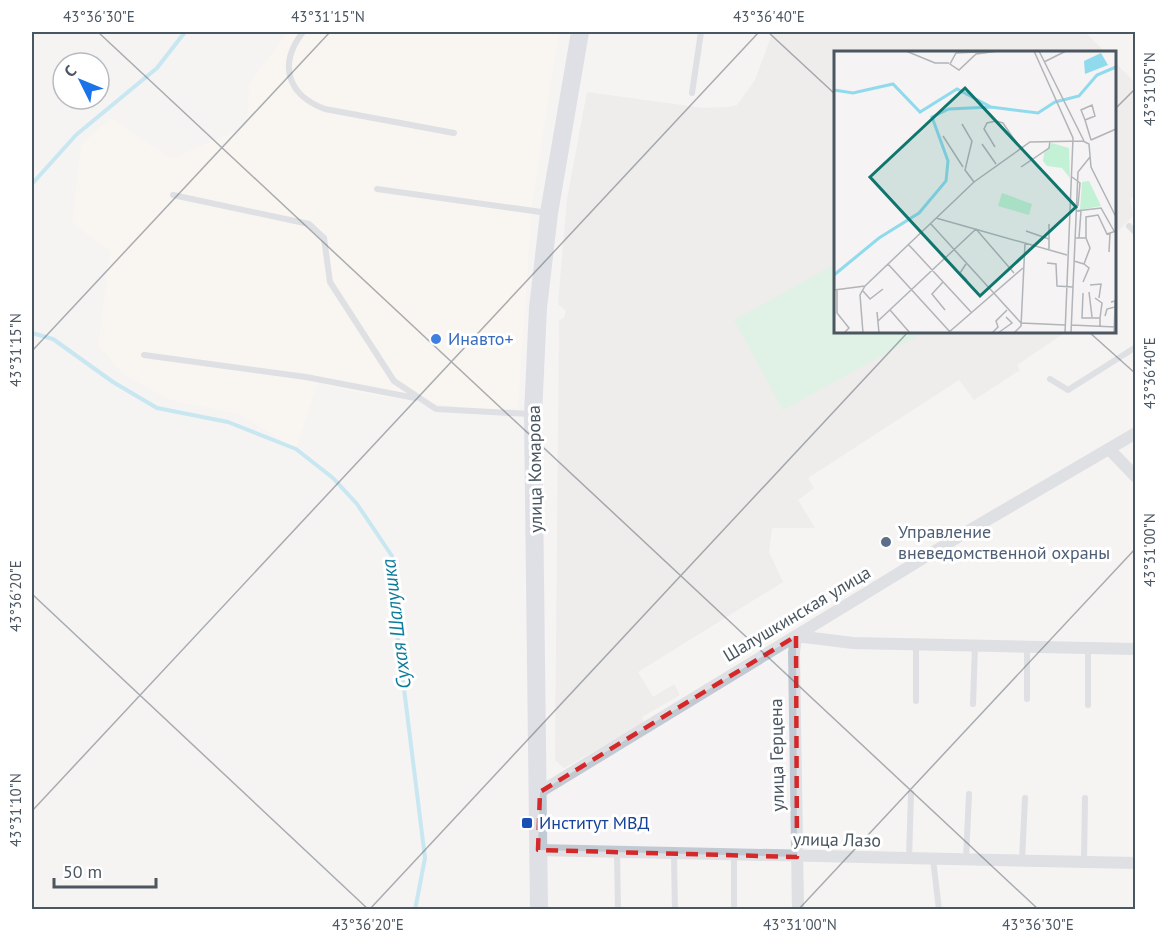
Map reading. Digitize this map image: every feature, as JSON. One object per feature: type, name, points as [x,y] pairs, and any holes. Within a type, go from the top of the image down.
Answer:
[{"type":"main road","name":"улица Комарова","points":[[539,909],[540,792],[533,414],[538,309],[549,213],[580,32]]},
{"type":"street","name":"Шалушкинская улица","points":[[540,792],[958,537],[1136,433]]},
{"type":"street","points":[[1109,449],[1136,477]]},
{"type":"street","points":[[796,636],[853,643],[1136,649]]},
{"type":"street","name":"улица Герцена","points":[[796,636],[794,653],[798,909]]},
{"type":"street","name":"улица Лазо","points":[[538,850],[1136,863]]},
{"type":"lane","points":[[303,32],[293,44],[288,60],[290,80],[309,103],[325,109],[454,133]]},
{"type":"lane","points":[[692,93],[700,32]]},
{"type":"lane","points":[[376,189],[549,213]]},
{"type":"lane","points":[[173,195],[309,224],[324,238],[330,282],[394,381],[418,399],[436,409],[533,414]]},
{"type":"lane","points":[[1128,226],[1136,233]]},
{"type":"lane","points":[[1050,379],[1068,390],[1136,347]]},
{"type":"lane","points":[[144,355],[306,377],[418,399]]},
{"type":"lane","points":[[916,644],[916,701]]},
{"type":"lane","points":[[973,704],[975,645]]},
{"type":"lane","points":[[1027,647],[1027,699]]},
{"type":"lane","points":[[1088,648],[1088,705]]},
{"type":"lane","points":[[909,859],[911,794]]},
{"type":"lane","points":[[966,860],[969,794]]},
{"type":"lane","points":[[1022,861],[1025,798]]},
{"type":"lane","points":[[1084,862],[1085,798]]},
{"type":"lane","points":[[618,852],[618,909]]},
{"type":"lane","points":[[674,854],[675,909]]},
{"type":"lane","points":[[734,856],[734,909]]},
{"type":"lane","points":[[933,859],[939,909]]},
{"type":"highlighted area","points":[[796,636],[797,857],[538,850],[540,792]]},
{"type":"shaded area","points":[[288,32],[559,32],[532,205],[518,408],[478,410],[359,393],[318,383],[296,449],[241,415],[170,400],[123,374],[98,345],[110,251],[72,223],[81,145],[111,118],[171,159],[247,126],[249,84]]},
{"type":"shaded area","points":[[773,32],[1085,32],[1104,51],[834,51],[834,333],[1065,333],[1017,365],[1020,370],[974,400],[959,380],[808,478],[814,488],[798,500],[815,528],[772,528],[769,552],[783,582],[638,672],[653,697],[674,684],[680,695],[642,717],[645,723],[564,768],[555,760],[559,320],[564,318],[566,311],[558,304],[567,199],[587,92],[703,108],[730,107],[737,105],[755,80]]},
{"type":"shaded area","points":[[1116,63],[1135,83],[1136,194],[1130,200],[1133,216],[1116,233]]},
{"type":"green space","points":[[834,265],[834,333],[923,333],[783,410],[734,320]]},
{"type":"waterway","name":"Сухая Шалушка","points":[[32,184],[76,135],[157,68],[185,32]]},
{"type":"waterway","name":"Сухая Шалушка","points":[[32,333],[53,339],[113,382],[157,408],[228,422],[296,449],[333,478],[357,504],[392,556],[395,616],[425,858],[415,910]]},
{"type":"place","name":"Инавто+","points":[[436,339]]},
{"type":"place","name":"Управление вневедомственной охраны","points":[[886,542]]},
{"type":"place","name":"Институт МВД","points":[[527,823]]}]
